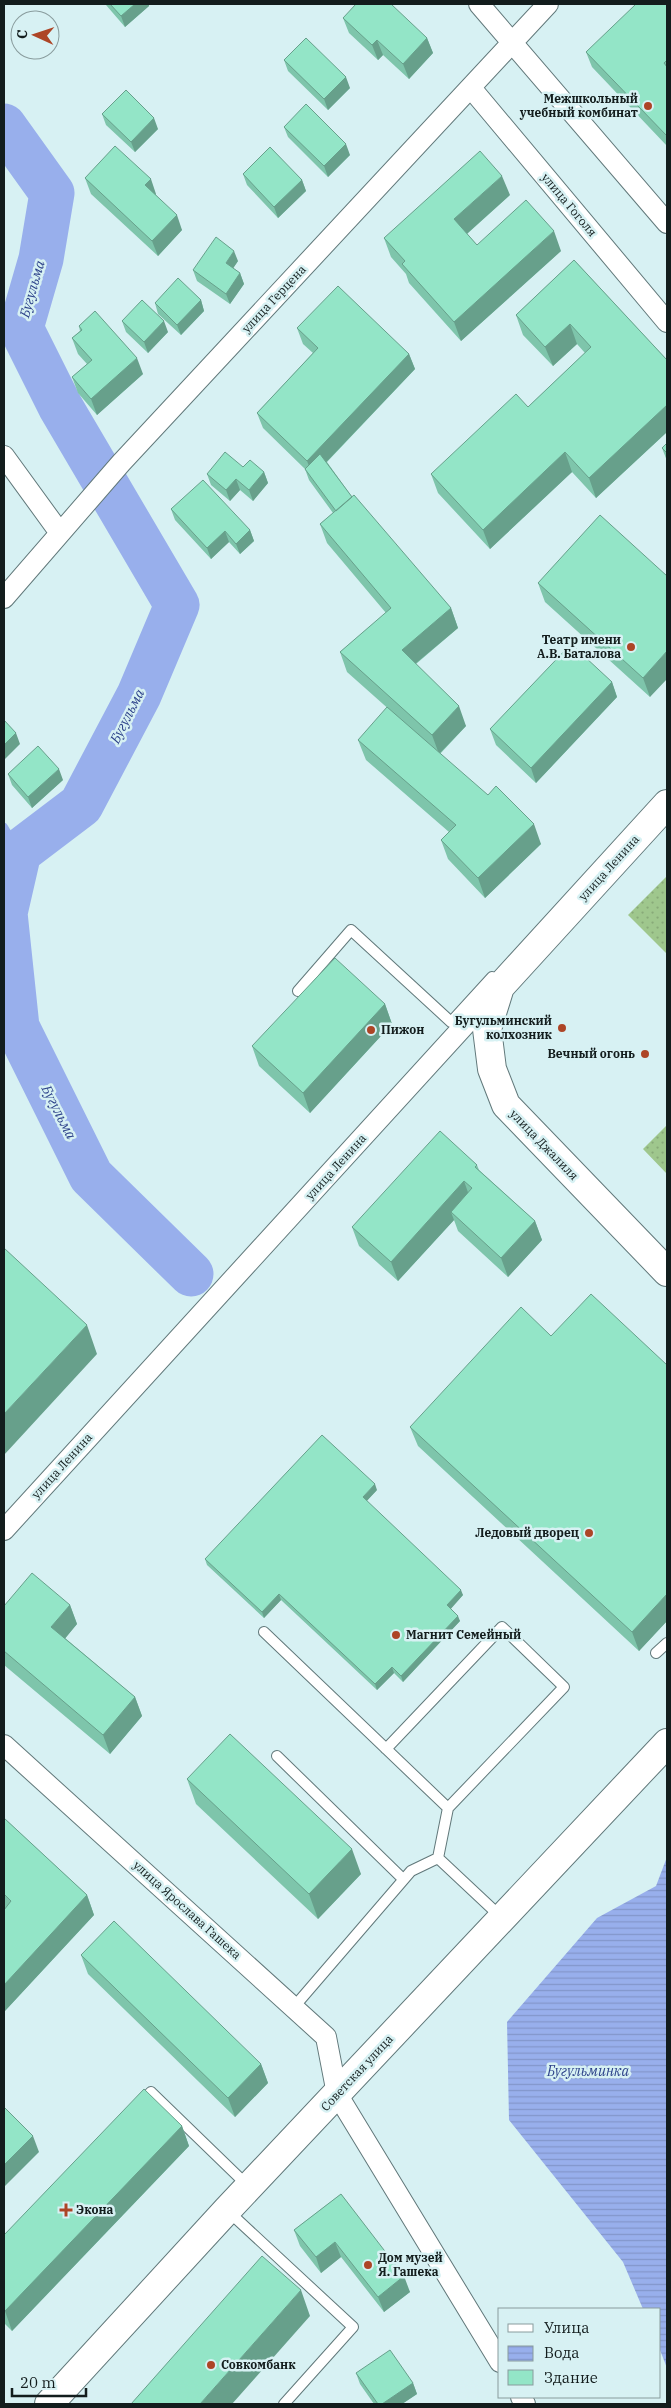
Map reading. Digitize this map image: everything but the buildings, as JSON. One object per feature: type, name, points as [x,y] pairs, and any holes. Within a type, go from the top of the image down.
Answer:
[{"type":"street","points":[[478,4],[667,223]]},
{"type":"street","name":"улица Герцена","points":[[4,598],[120,463],[512,45],[548,4]]},
{"type":"street","name":"улица Гоголя","points":[[471,88],[667,322]]},
{"type":"street","points":[[4,456],[60,534]]},
{"type":"street","name":"улица Ленина","points":[[4,1530],[667,804]]},
{"type":"street","name":"улица Джалиля","points":[[500,987],[487,1029],[492,1069],[506,1106],[667,1272]]},
{"type":"street","name":"Советская улица","points":[[49,2404],[227,2210],[667,1743]]},
{"type":"street","name":"улица Ярослава Гашека","points":[[4,1745],[326,2036],[337,2094]]},
{"type":"street","points":[[337,2094],[498,2359]]},
{"type":"lane","points":[[298,991],[351,930],[451,1022],[492,977],[500,987]]},
{"type":"lane","points":[[386,1749],[502,1628],[564,1687],[448,1808],[438,1858]]},
{"type":"lane","points":[[264,1632],[448,1808]]},
{"type":"lane","points":[[656,1653],[667,1643]]},
{"type":"lane","points":[[277,1756],[404,1880]]},
{"type":"lane","points":[[438,1858],[503,1918]]},
{"type":"lane","points":[[294,2007],[410,1871],[438,1858]]},
{"type":"lane","points":[[131,2113],[151,2092],[249,2187]]},
{"type":"lane","points":[[227,2210],[353,2326],[284,2404]]},
{"type":"green space","points":[[667,876],[667,954],[628,915]]},
{"type":"green space","points":[[667,1125],[667,1174],[643,1149]]},
{"type":"water","name":"Бугульминка","points":[[667,1857],[667,2368],[661,2353],[661,2308],[643,2308],[623,2262],[509,2120],[507,2022],[597,1918],[656,1886]]},
{"type":"waterway","name":"Бугульма","points":[[4,126],[52,193],[41,259],[21,328],[60,406],[177,605],[139,695],[81,805],[19,852],[5,913],[17,1027],[91,1176],[191,1274]]},
{"type":"waterway","points":[[4,827],[19,852]]},
{"type":"place","name":"Межшкольный учебный комбинат","points":[[648,106]]},
{"type":"place","name":"Театр имени А.В. Баталова","points":[[631,647]]},
{"type":"place","name":"Бугульминский колхозник","points":[[562,1028]]},
{"type":"place","name":"Пижон","points":[[371,1030]]},
{"type":"place","name":"Вечный огонь","points":[[645,1054]]},
{"type":"place","name":"Ледовый дворец","points":[[589,1533]]},
{"type":"place","name":"Магнит Семейный","points":[[396,1635]]},
{"type":"place","name":"Экона","points":[[66,2210]]},
{"type":"place","name":"Дом музей Я. Гашека","points":[[368,2265]]},
{"type":"place","name":"Совкомбанк","points":[[211,2365]]}]
